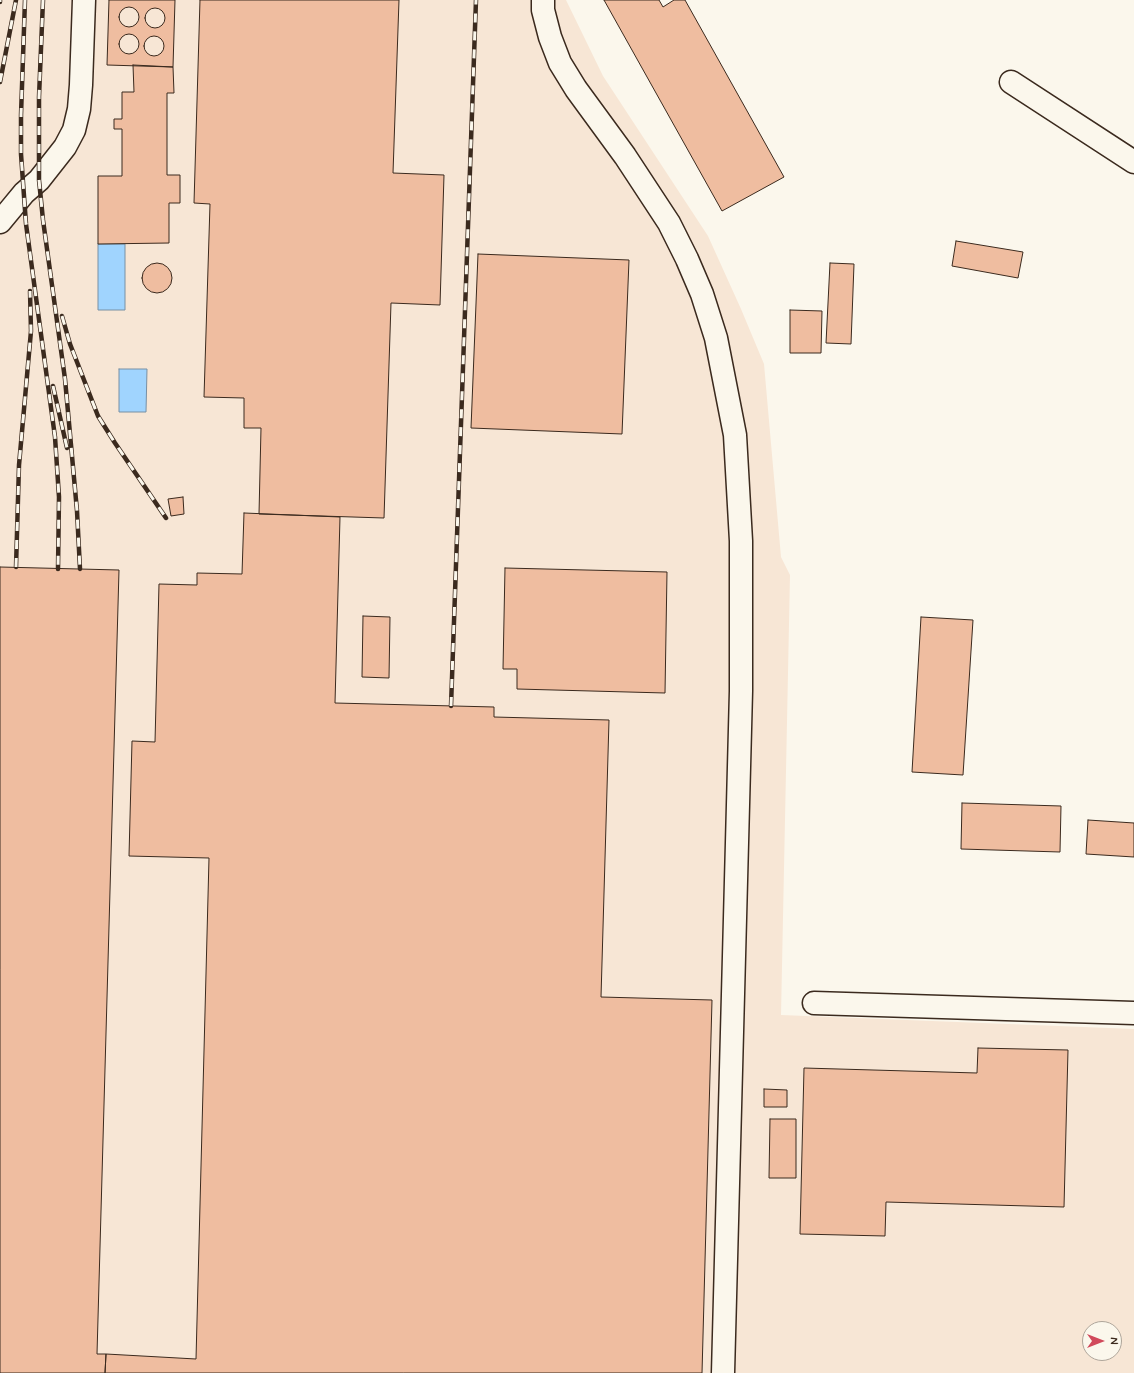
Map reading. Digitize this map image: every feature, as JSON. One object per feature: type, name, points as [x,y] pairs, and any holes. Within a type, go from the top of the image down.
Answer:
[{"type":"lane","points":[[0,222],[24,193],[39,180],[65,146],[74,130],[79,109],[81,85],[84,0]]},
{"type":"lane","points":[[542,0],[550,37],[560,63],[576,89],[625,156],[669,223],[687,259],[702,294],[716,338],[735,435],[741,540],[741,691],[723,1373]]},
{"type":"lane","points":[[1011,82],[1134,162]]},
{"type":"lane","points":[[814,1003],[1134,1013]]},
{"type":"shaded area","points":[[0,0],[566,0],[603,76],[708,236],[764,364],[781,557],[790,575],[781,1015],[1134,1029],[1134,1373],[0,1373]]},
{"type":"water","points":[[98,244],[125,244],[125,310],[98,310]]},
{"type":"water","points":[[119,369],[147,369],[146,412],[119,412]]},
{"type":"building","points":[[109,0],[175,0],[173,67],[107,65]]},
{"type":"building","points":[[200,0],[399,0],[393,173],[444,175],[440,305],[391,303],[384,518],[259,514],[261,428],[244,428],[244,398],[204,397],[210,204],[194,203]]},
{"type":"building","points":[[604,0],[659,0],[663,7],[674,0],[685,0],[784,177],[722,211]]},
{"type":"building","points":[[125,7],[133,7],[139,13],[139,21],[133,27],[125,27],[119,21],[119,13]]},
{"type":"building","points":[[151,8],[159,8],[165,14],[165,22],[159,28],[151,28],[145,22],[145,14]]},
{"type":"building","points":[[125,34],[133,34],[139,40],[139,48],[133,54],[125,54],[119,48],[119,40]]},
{"type":"building","points":[[150,36],[158,36],[164,42],[164,50],[158,56],[150,56],[144,50],[144,42]]},
{"type":"building","points":[[133,65],[173,67],[174,93],[167,93],[167,175],[180,175],[180,203],[169,203],[169,243],[98,244],[98,176],[122,176],[122,129],[114,129],[114,119],[122,119],[122,92],[134,92]]},
{"type":"building","points":[[956,241],[1023,252],[1018,278],[952,266]]},
{"type":"building","points":[[478,254],[629,260],[622,434],[471,428]]},
{"type":"building","points":[[157,263],[168,267],[172,278],[168,289],[157,293],[146,289],[142,278],[146,267]]},
{"type":"building","points":[[830,263],[854,264],[851,344],[826,343]]},
{"type":"building","points":[[790,310],[822,311],[821,353],[790,353]]},
{"type":"building","points":[[183,497],[184,514],[171,516],[168,499]]},
{"type":"building","points":[[244,513],[340,517],[335,703],[494,707],[494,717],[609,720],[601,997],[712,1000],[702,1373],[105,1373],[106,1354],[196,1359],[209,858],[129,856],[132,741],[155,742],[159,584],[197,585],[197,573],[242,574]]},
{"type":"building","points":[[0,567],[119,570],[97,1354],[106,1354],[105,1373],[0,1373]]},
{"type":"building","points":[[505,568],[667,572],[665,693],[517,689],[517,669],[503,669]]},
{"type":"building","points":[[363,616],[390,617],[389,678],[362,677]]},
{"type":"building","points":[[921,617],[973,620],[963,775],[912,772]]},
{"type":"building","points":[[962,803],[1061,806],[1060,852],[961,849]]},
{"type":"building","points":[[1088,820],[1134,823],[1134,857],[1086,854]]},
{"type":"building","points":[[978,1048],[1068,1050],[1064,1207],[886,1202],[885,1236],[800,1234],[804,1068],[977,1073]]},
{"type":"building","points":[[764,1089],[787,1090],[787,1107],[764,1107]]},
{"type":"building","points":[[770,1119],[796,1119],[796,1178],[769,1178]]},
{"type":"railway","points":[[0,82],[16,0]]},
{"type":"railway","points":[[25,0],[21,154],[26,224],[55,437],[59,497],[58,569]]},
{"type":"railway","points":[[43,0],[39,97],[39,180],[43,220],[65,379],[77,511],[80,569]]},
{"type":"railway","points":[[451,706],[476,0]]},
{"type":"railway","points":[[16,567],[19,465],[31,331],[30,291]]},
{"type":"railway","points":[[62,316],[70,344],[98,416],[166,518]]},
{"type":"railway","points":[[53,386],[67,448]]}]
